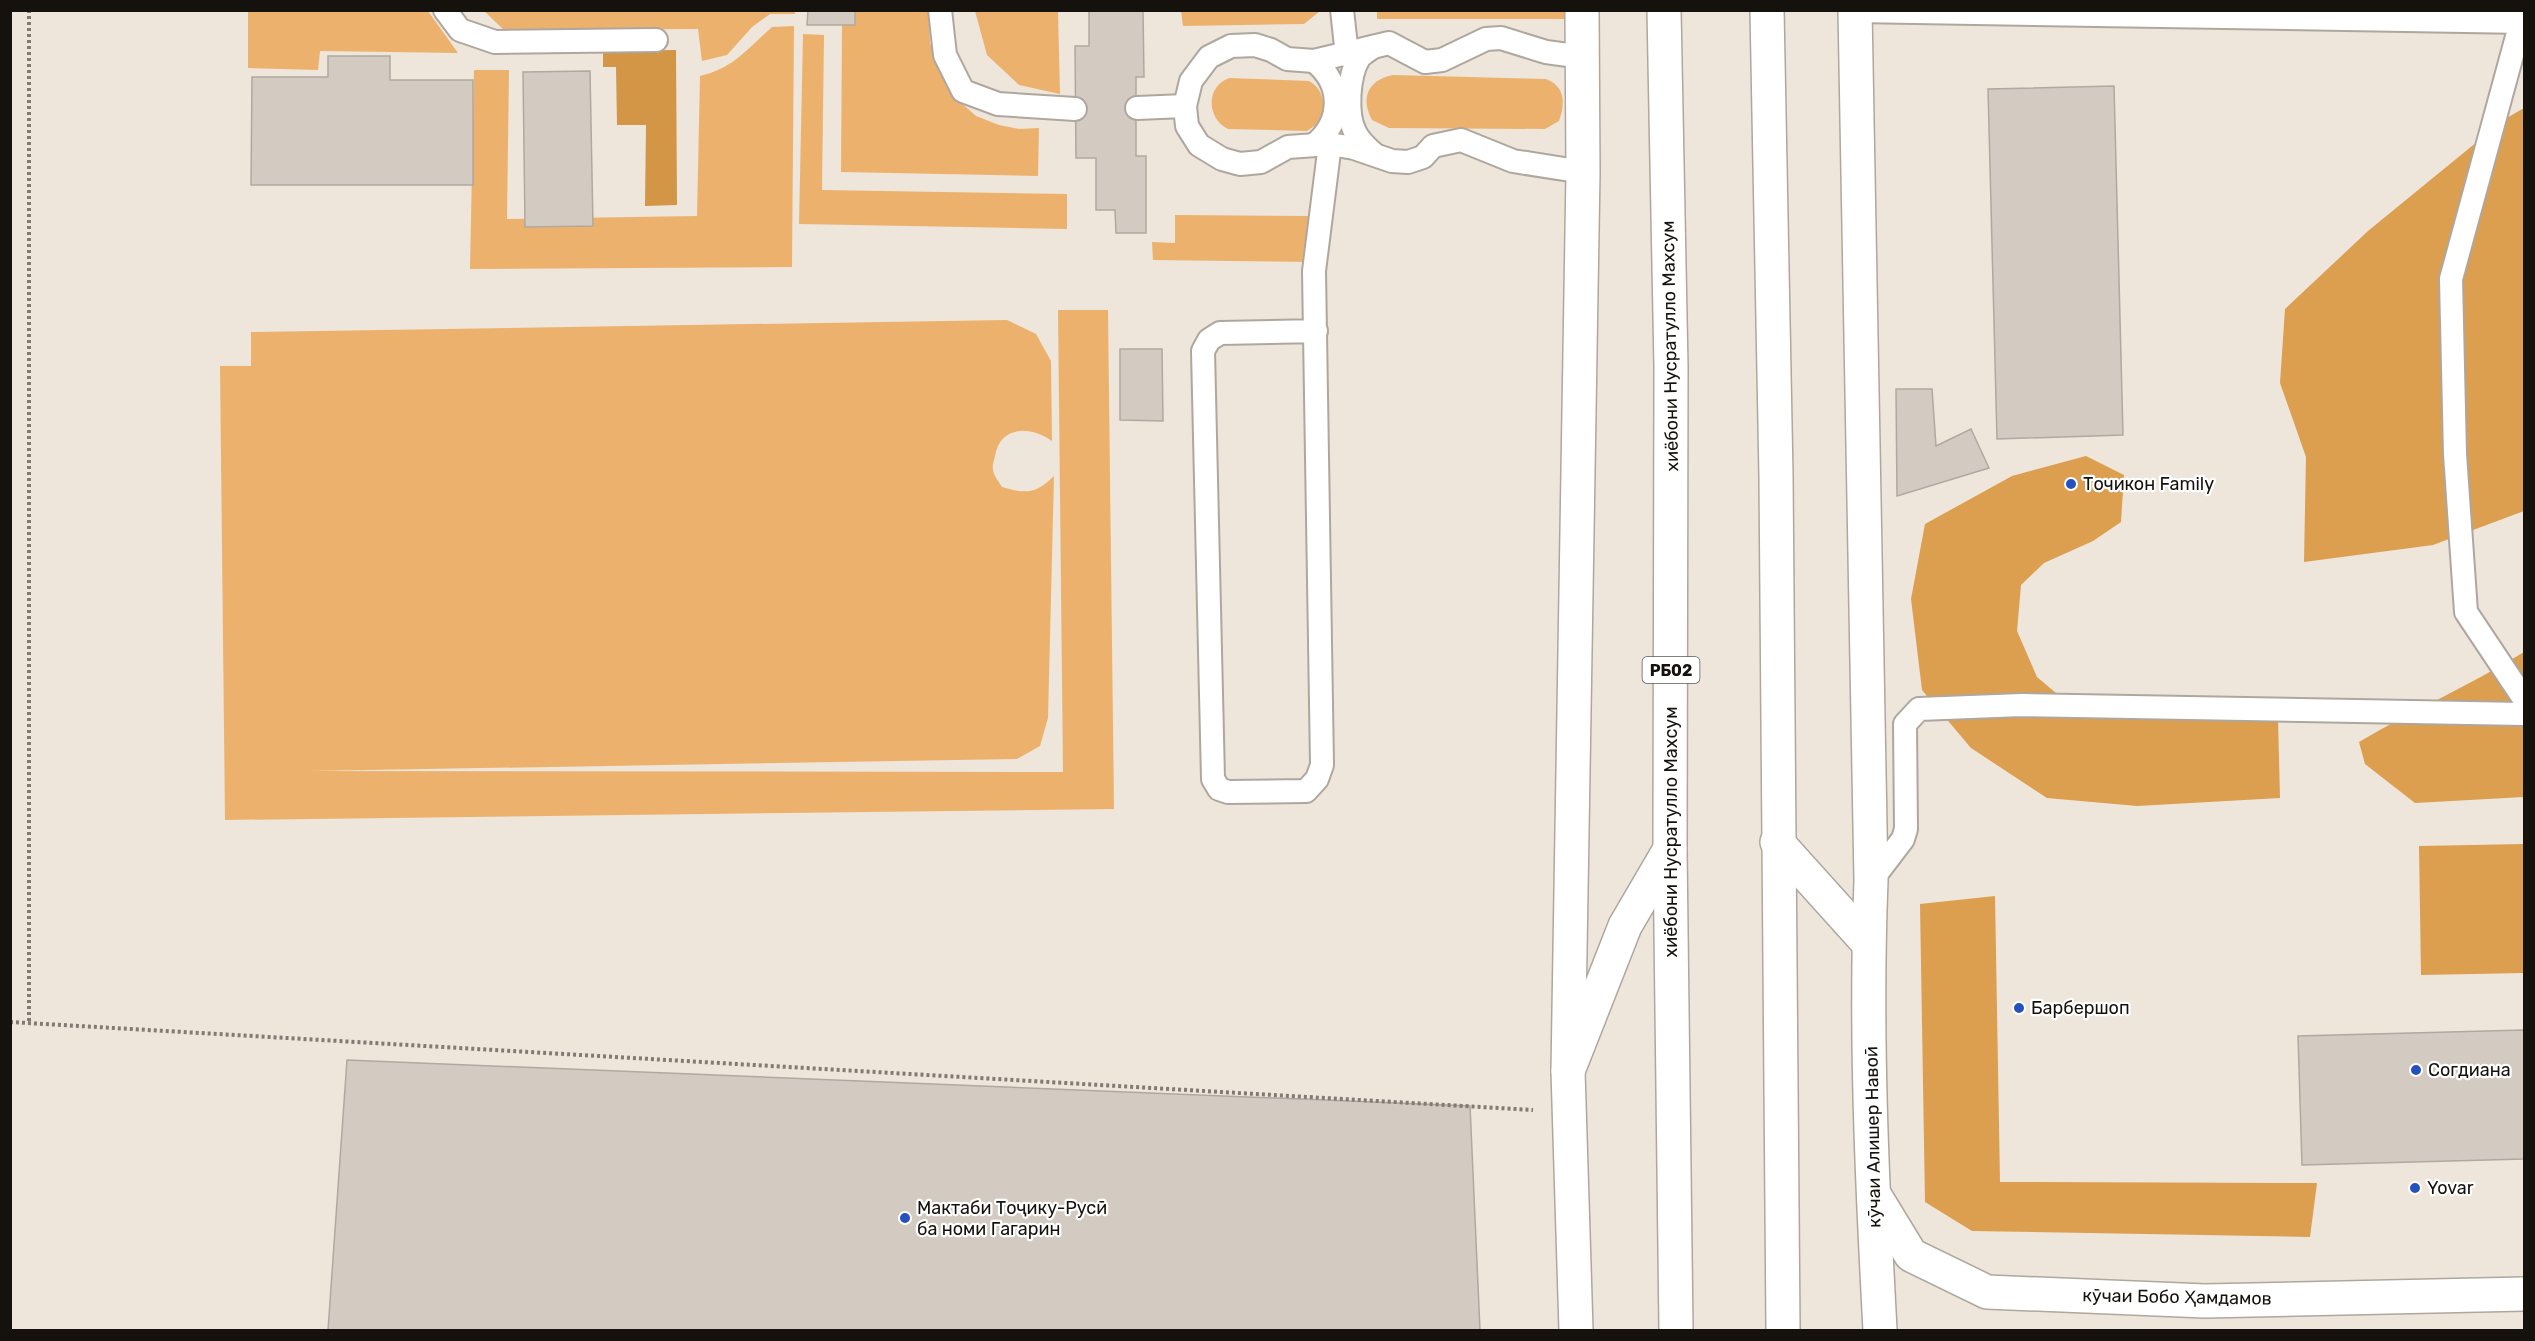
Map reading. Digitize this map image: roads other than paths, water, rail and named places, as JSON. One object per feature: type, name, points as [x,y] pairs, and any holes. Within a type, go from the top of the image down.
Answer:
[{"type":"main road","points":[[1576,1330],[1568,1071],[1583,172],[1582,10]]},
{"type":"main road","name":"хиёбони Нусратулло Махсум","points":[[1664,10],[1671,367],[1670,849],[1676,1330]]},
{"type":"main road","points":[[1767,10],[1776,476],[1777,842],[1783,1330]]},
{"type":"main road","name":"кӯчаи Алишер Навоӣ","points":[[1855,11],[1871,881],[1868,943],[1873,1192],[1880,1330]]},
{"type":"main road","points":[[1777,842],[1868,943]]},
{"type":"main road","points":[[1568,1071],[1625,926],[1670,849]]},
{"type":"main road","name":"кӯчаи Бобо Ҳамдамов","points":[[1873,1192],[1911,1255],[1987,1292],[2205,1301],[2524,1294]]},
{"type":"lane","points":[[445,10],[460,30],[495,42],[656,40]]},
{"type":"lane","points":[[940,10],[945,55],[963,91],[998,104],[1076,109]]},
{"type":"lane","points":[[1342,10],[1347,55]]},
{"type":"lane","points":[[1855,11],[2523,22],[2451,279],[2455,454],[2466,612],[2524,699]]},
{"type":"lane","points":[[1582,57],[1546,52],[1501,38],[1486,39],[1442,60],[1425,62],[1389,44],[1377,44],[1347,55],[1314,61],[1287,59],[1271,50],[1255,45],[1231,46],[1209,57],[1191,81],[1185,106],[1188,126],[1199,145],[1222,159],[1240,164],[1261,162],[1278,155],[1288,147],[1322,144],[1354,148],[1378,157],[1408,162],[1423,156],[1433,146],[1461,140],[1477,144],[1494,155],[1513,161],[1583,172]]},
{"type":"lane","points":[[1377,44],[1359,57],[1353,74],[1350,113],[1354,130],[1361,142],[1378,157]]},
{"type":"lane","points":[[1314,61],[1332,81],[1337,106],[1333,123],[1322,144],[1314,271],[1316,331],[1322,765],[1317,779],[1306,791],[1228,792],[1219,789],[1213,779],[1203,351],[1209,340],[1220,333],[1316,331]]},
{"type":"lane","points":[[1137,108],[1185,106]]},
{"type":"lane","points":[[1871,881],[1903,839],[1906,829],[1905,724],[1919,709],[2022,705],[2524,714]]},
{"type":"place","name":"Точикон Family","points":[[2071,484]]},
{"type":"place","name":"Барбершоп","points":[[2019,1008]]},
{"type":"place","name":"Согдиана","points":[[2416,1070]]},
{"type":"place","name":"Yovar","points":[[2415,1188]]},
{"type":"place","name":"Мактаби Тоҷику-Русӣ ба номи Гагарин","points":[[905,1218]]}]
